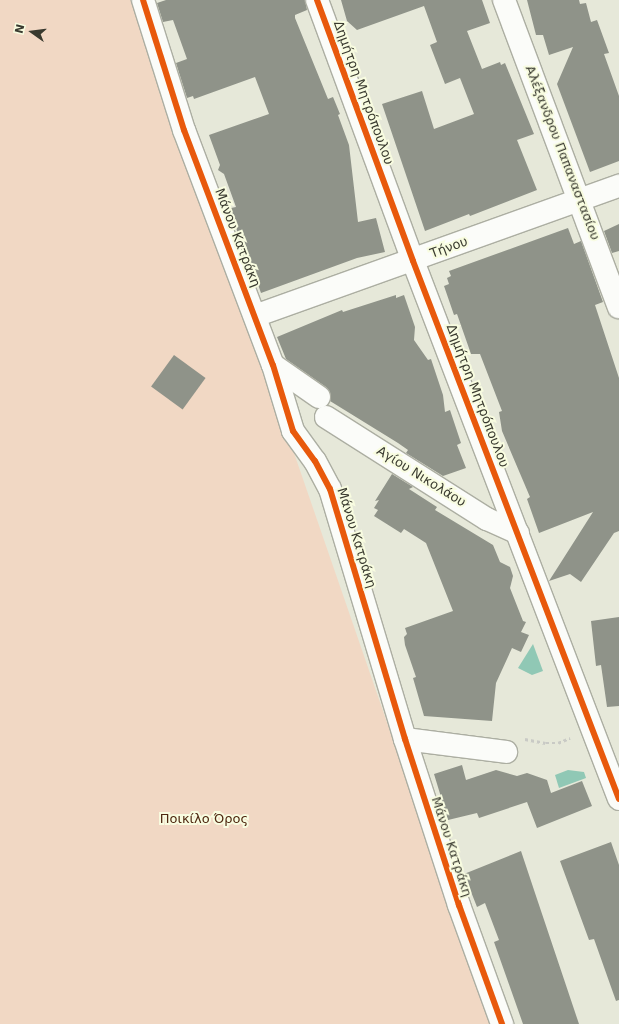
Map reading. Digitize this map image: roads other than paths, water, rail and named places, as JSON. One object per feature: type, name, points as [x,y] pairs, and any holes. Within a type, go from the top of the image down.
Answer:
[{"type":"street","name":"Μάνου Κατράκη","points":[[143,0],[184,130],[273,365],[293,431],[315,461],[330,489],[405,739],[459,905],[502,1024]]},
{"type":"street","name":"Δημήτρη Μητρόπουλου","points":[[317,0],[413,261],[619,799]]},
{"type":"street","name":"Αλέξανδρου Παπαναστασίου","points":[[504,0],[619,307]]},
{"type":"street","name":"Τήνου","points":[[255,316],[413,261],[619,186]]},
{"type":"street","points":[[273,365],[319,397]]},
{"type":"street","name":"Αγίου Νικολάου","points":[[326,417],[487,519],[518,533]]},
{"type":"street","points":[[405,739],[506,752]]},
{"type":"water","points":[[533,644],[543,671],[532,675],[518,668]]},
{"type":"water","points":[[568,770],[584,772],[586,778],[559,788],[555,775]]},
{"type":"park label","name":"Ποικίλο Όρος","points":[[204,819]]}]
